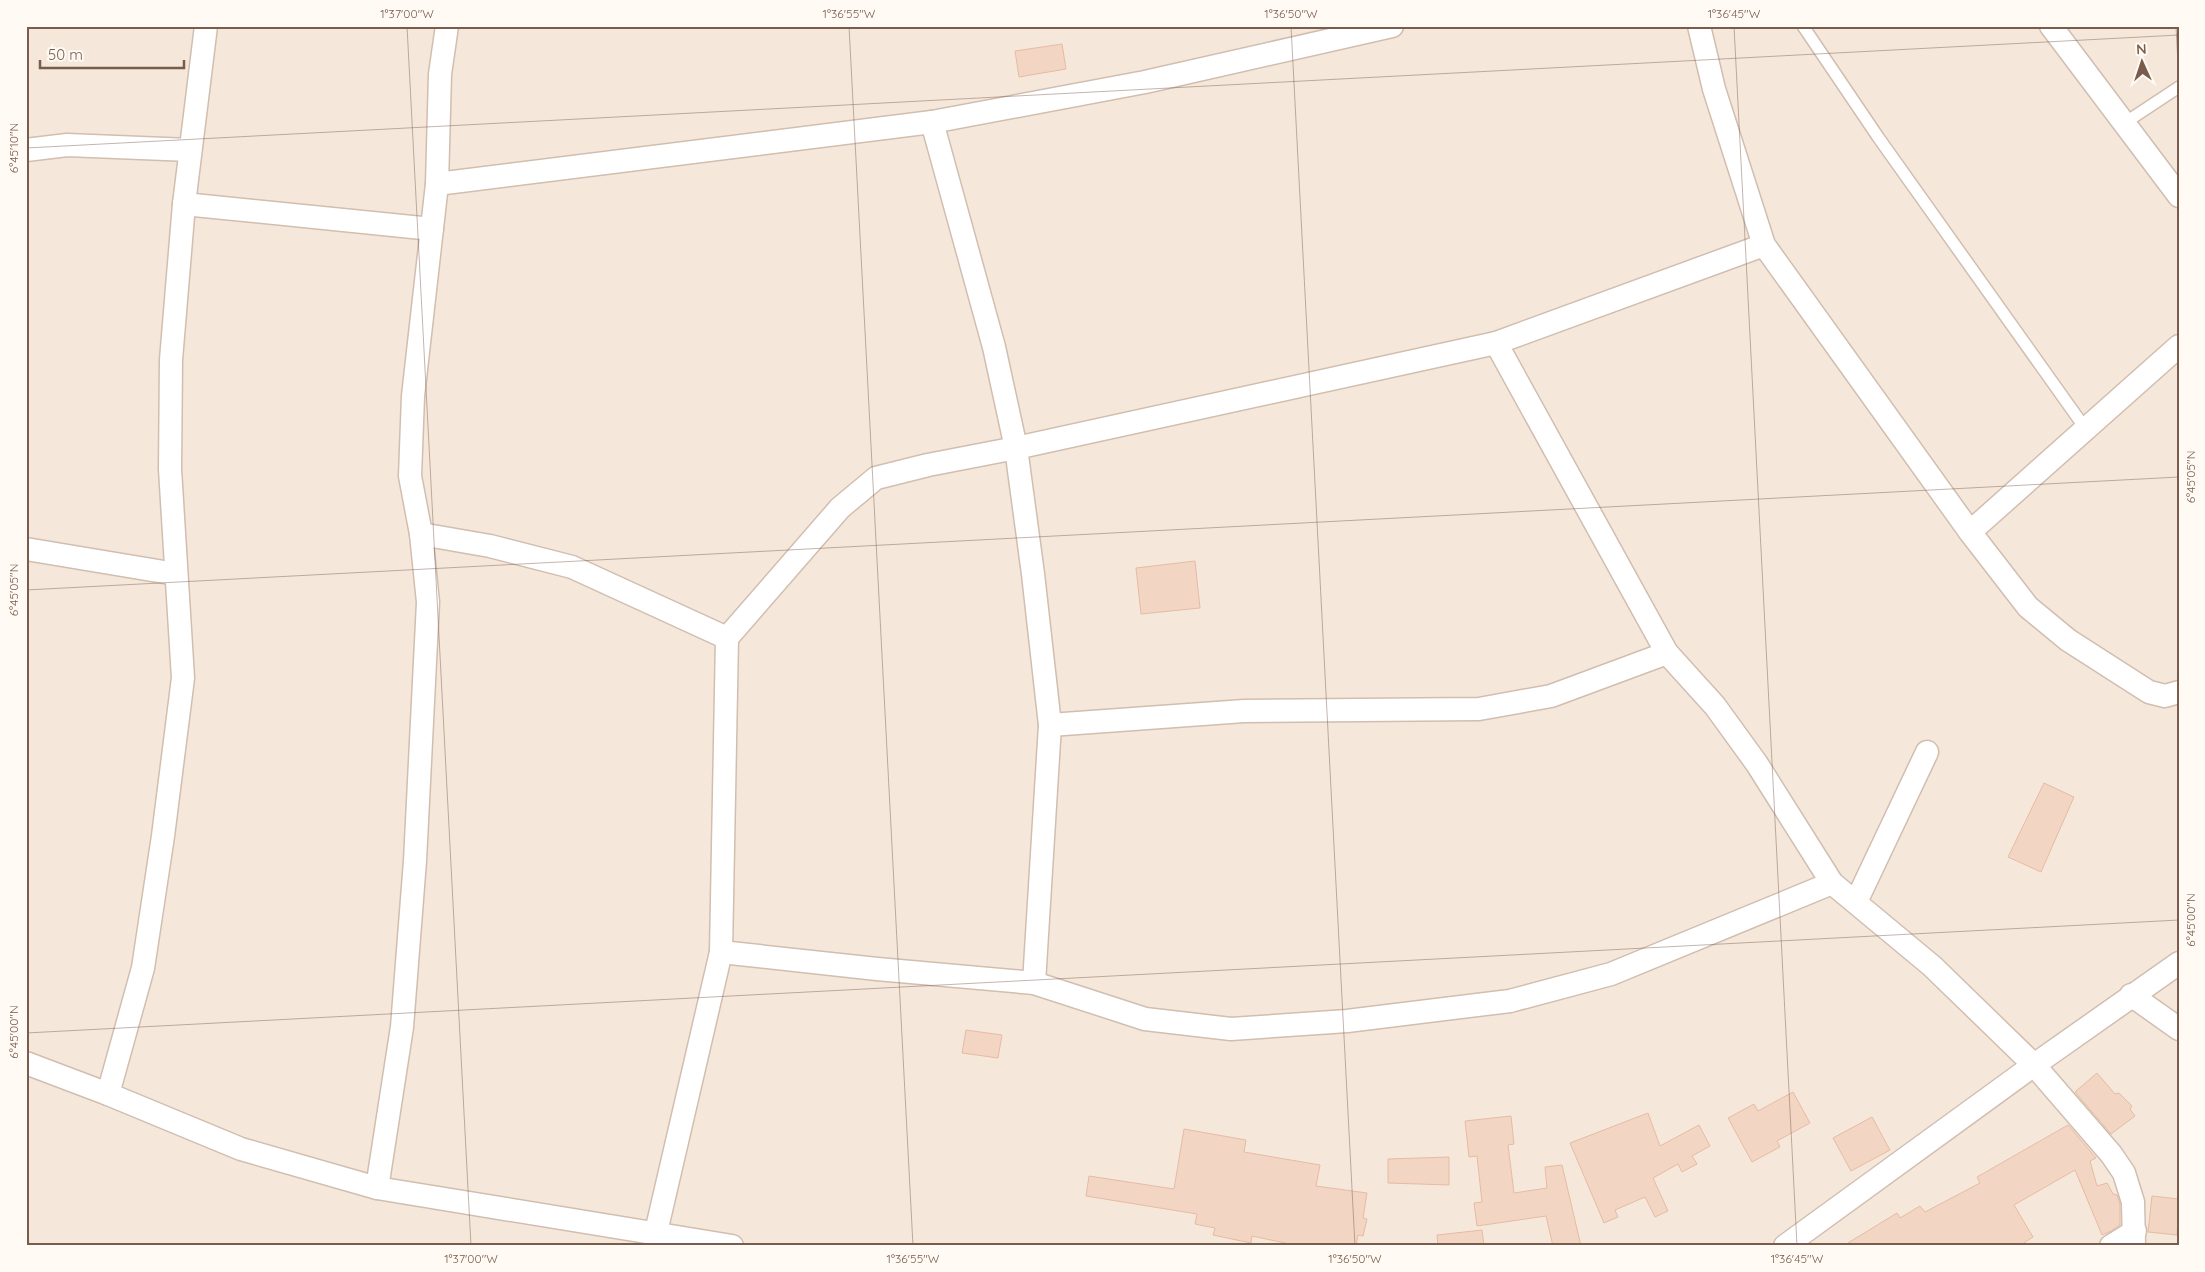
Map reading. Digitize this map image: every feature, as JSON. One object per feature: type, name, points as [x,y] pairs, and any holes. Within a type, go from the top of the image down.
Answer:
[{"type":"street","points":[[108,1094],[143,968],[163,836],[183,678],[170,469],[171,360],[184,204],[206,26]]},
{"type":"street","points":[[377,1188],[402,1026],[415,861],[428,602],[421,534],[410,476],[413,396],[437,184],[440,74],[446,26]]},
{"type":"street","points":[[437,184],[932,122],[1145,82],[1392,26]]},
{"type":"street","points":[[1699,26],[1714,89],[1764,245],[1970,532],[2028,607],[2068,640],[2149,692],[2165,696],[2179,692]]},
{"type":"street","points":[[2051,26],[2179,196]]},
{"type":"street","points":[[932,122],[994,347],[1016,448],[1034,574],[1050,725],[1034,983]]},
{"type":"street","points":[[26,150],[67,145],[190,150]]},
{"type":"street","points":[[184,204],[432,229]]},
{"type":"street","points":[[656,1232],[721,952],[727,638],[840,508],[876,478],[928,465],[1016,448],[1496,343],[1764,245]]},
{"type":"street","points":[[1496,343],[1667,653],[1715,706],[1757,764],[1832,884],[1932,966],[2034,1065],[2111,1154],[2124,1173],[2133,1202],[2135,1238],[2111,1246]]},
{"type":"street","points":[[1970,532],[2179,346]]},
{"type":"street","points":[[421,534],[490,546],[572,567],[727,638]]},
{"type":"street","points":[[26,549],[176,574]]},
{"type":"street","points":[[1050,725],[1244,711],[1479,709],[1552,696],[1667,653]]},
{"type":"street","points":[[1856,902],[1927,752]]},
{"type":"street","points":[[721,952],[1034,983],[1145,1019],[1232,1029],[1347,1021],[1510,1001],[1611,974],[1832,884]]},
{"type":"street","points":[[1785,1246],[2131,995],[2179,963]]},
{"type":"street","points":[[2131,995],[2179,1029]]},
{"type":"street","points":[[26,1063],[108,1094],[241,1149],[377,1188],[656,1232],[732,1246]]},
{"type":"lane","points":[[1803,26],[1878,137],[2085,428]]},
{"type":"lane","points":[[2123,124],[2179,87]]},
{"type":"shaded area","points":[[26,26],[2179,26],[2179,1246],[26,1246]]},
{"type":"building","points":[[1062,44],[1066,69],[1019,77],[1015,51]]},
{"type":"building","points":[[1195,561],[1200,608],[1141,614],[1136,568]]},
{"type":"building","points":[[2044,783],[2074,797],[2041,872],[2008,857]]},
{"type":"building","points":[[966,1030],[1002,1035],[998,1058],[962,1053]]},
{"type":"building","points":[[2097,1073],[2115,1094],[2119,1093],[2132,1106],[2130,1109],[2135,1116],[2111,1134],[2075,1092]]},
{"type":"building","points":[[1793,1092],[1810,1123],[1777,1141],[1780,1147],[1752,1162],[1728,1118],[1754,1104],[1758,1111]]},
{"type":"building","points":[[1648,1113],[1660,1146],[1699,1125],[1710,1146],[1692,1156],[1697,1164],[1682,1172],[1678,1164],[1653,1178],[1668,1211],[1655,1217],[1645,1197],[1615,1210],[1618,1217],[1604,1223],[1570,1143]]},
{"type":"building","points":[[1511,1116],[1514,1144],[1508,1145],[1514,1193],[1547,1188],[1545,1167],[1562,1165],[1581,1246],[1553,1246],[1546,1216],[1477,1226],[1474,1203],[1482,1202],[1477,1156],[1469,1157],[1465,1121]]},
{"type":"building","points":[[1872,1117],[1890,1150],[1851,1171],[1833,1138]]},
{"type":"building","points":[[2068,1125],[2096,1158],[2090,1161],[2097,1186],[2107,1183],[2113,1194],[2117,1195],[2120,1204],[2120,1225],[2111,1231],[2102,1235],[2075,1170],[2014,1205],[2033,1237],[2019,1246],[1843,1246],[1897,1213],[1900,1218],[1920,1206],[1925,1212],[1980,1183],[1977,1177]]},
{"type":"building","points":[[1184,1129],[1246,1140],[1244,1152],[1320,1165],[1316,1186],[1367,1193],[1363,1218],[1367,1219],[1363,1236],[1358,1235],[1356,1246],[1299,1246],[1252,1236],[1251,1243],[1213,1235],[1215,1228],[1195,1224],[1197,1214],[1086,1196],[1089,1176],[1174,1189]]},
{"type":"building","points":[[1449,1157],[1449,1185],[1388,1183],[1388,1159]]},
{"type":"building","points":[[2152,1196],[2179,1199],[2177,1235],[2148,1232]]},
{"type":"building","points":[[1482,1230],[1484,1246],[1438,1246],[1437,1235]]}]
